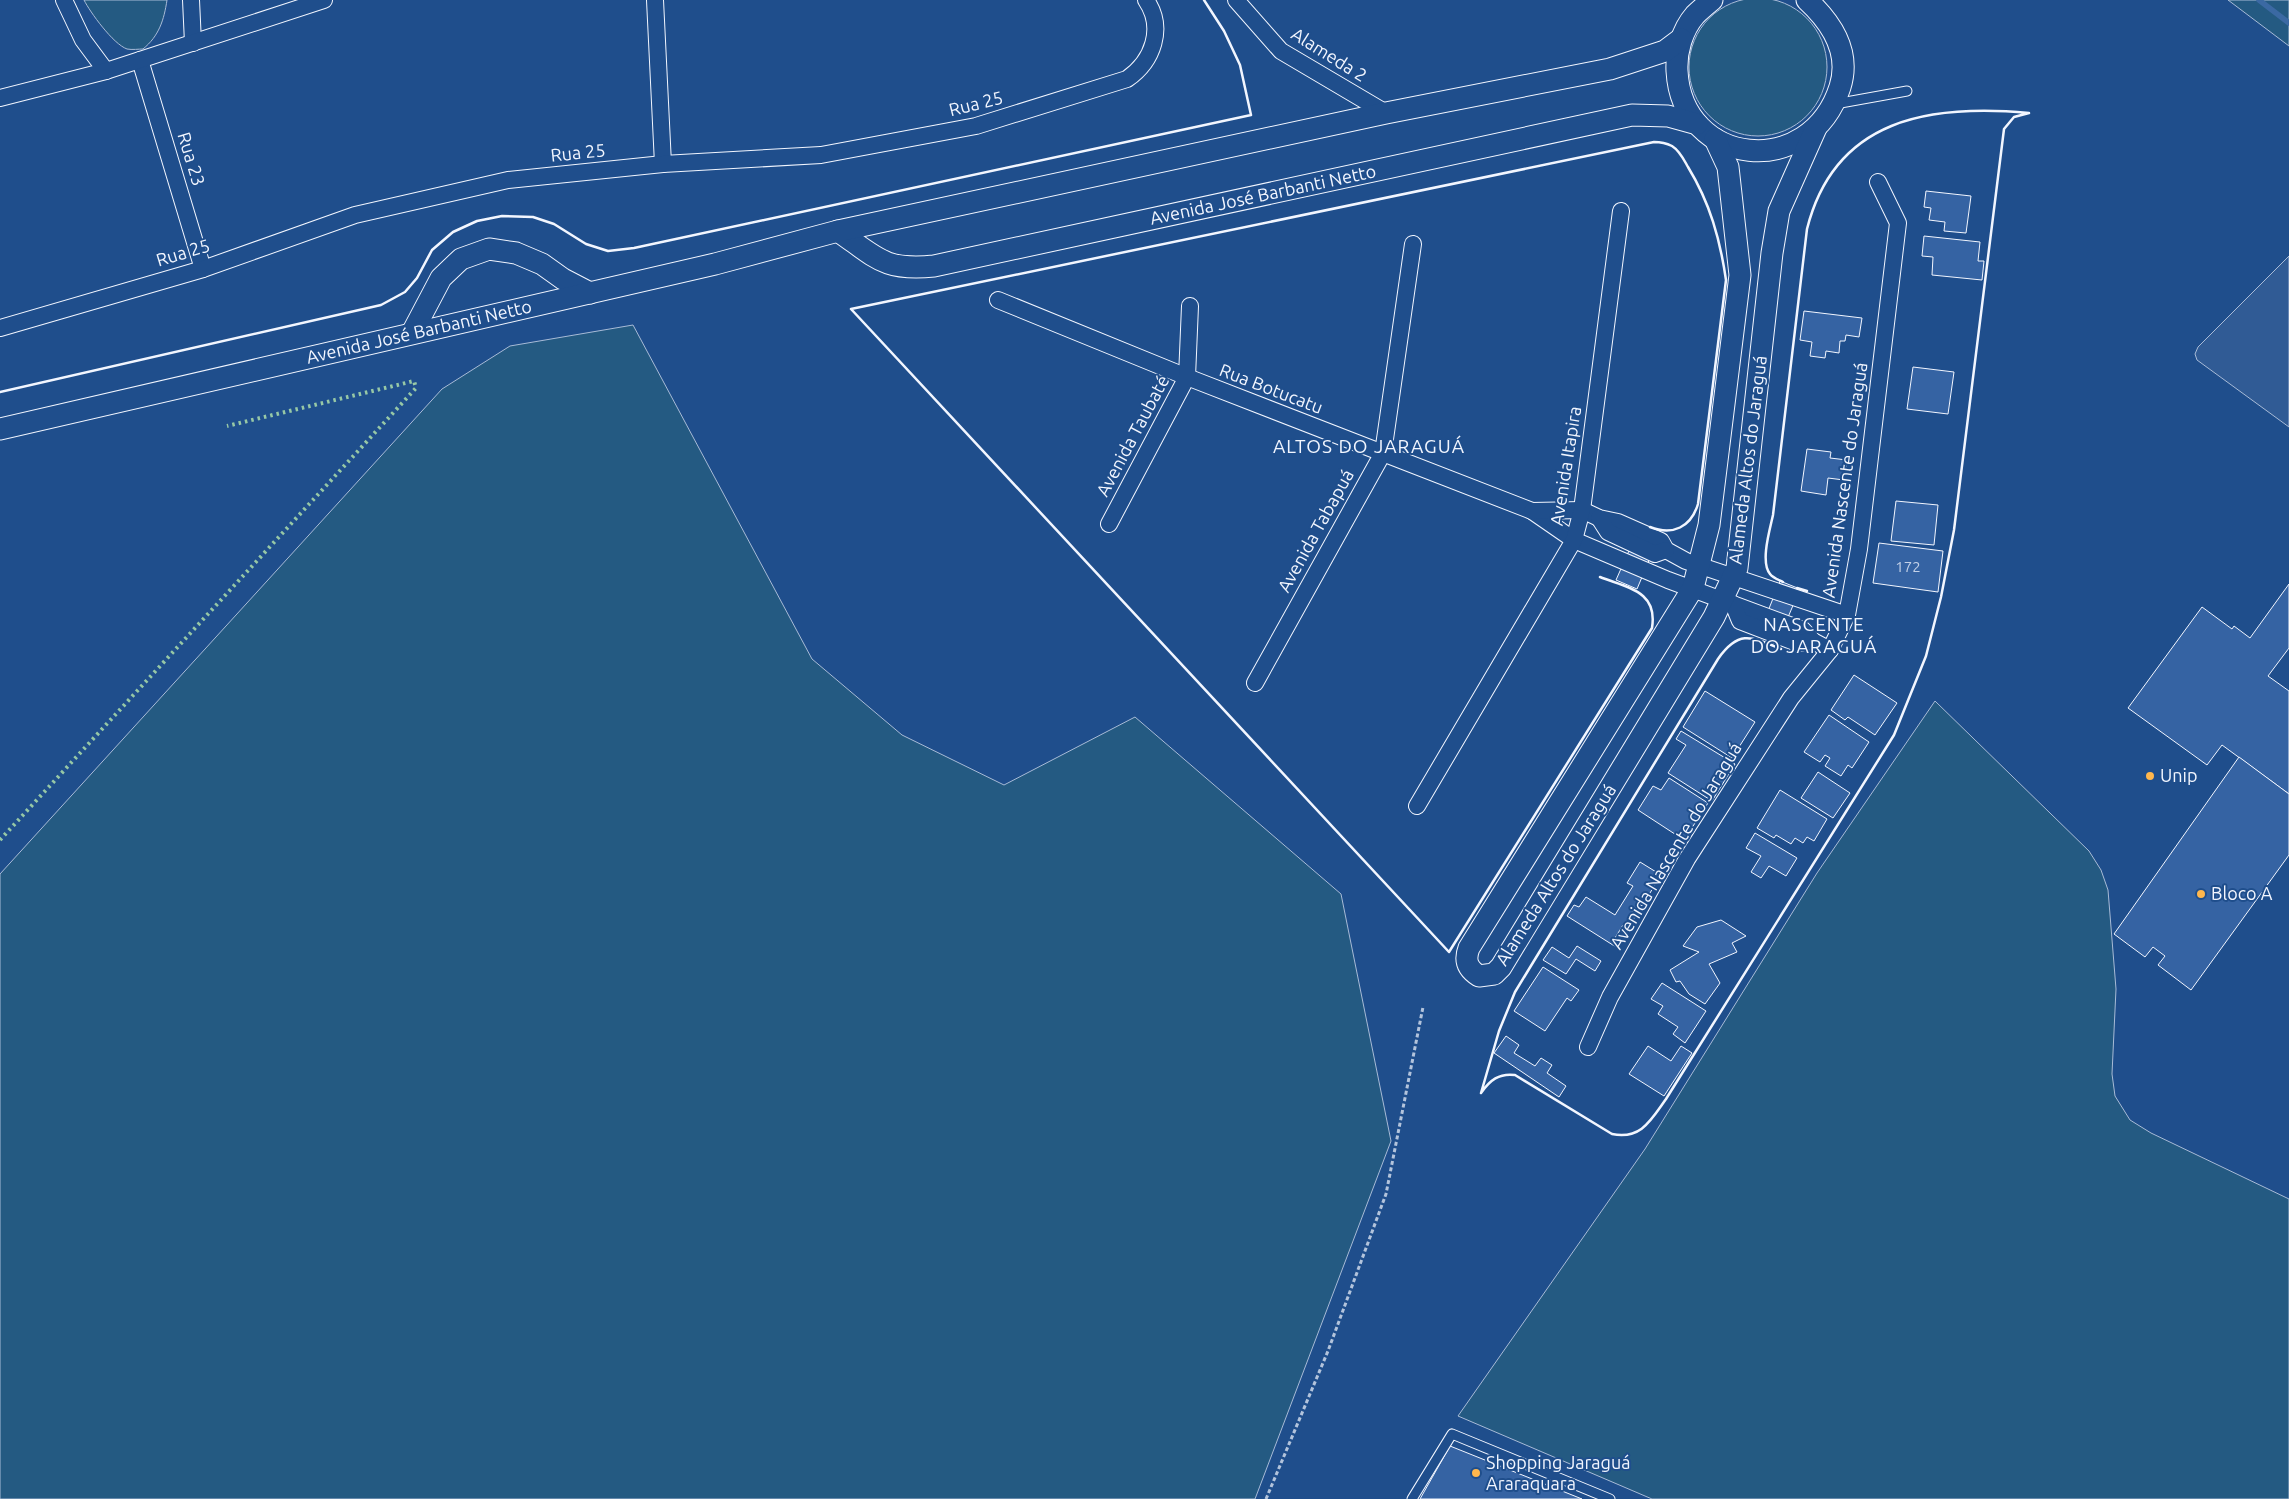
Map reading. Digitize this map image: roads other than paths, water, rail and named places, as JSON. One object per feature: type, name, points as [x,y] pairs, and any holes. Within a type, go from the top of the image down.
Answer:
[{"type":"street","points":[[64,0],[83,40],[106,71]]},
{"type":"street","points":[[191,0],[193,43]]},
{"type":"street","points":[[0,98],[106,71],[324,0]]},
{"type":"street","points":[[655,0],[663,164]]},
{"type":"street","name":"Rua 25","points":[[0,328],[203,269],[355,214],[508,180],[663,164],[821,155],[976,126],[1127,79],[1141,68],[1154,45],[1154,19],[1146,0]]},
{"type":"street","name":"Alameda 2","points":[[1236,0],[1281,51],[1386,114]]},
{"type":"street","points":[[1712,0],[1694,16],[1681,39],[1676,61],[1677,84],[1684,105],[1697,124],[1716,139],[1740,150],[1768,151],[1794,144],[1816,128],[1834,104],[1841,82],[1842,59],[1837,37],[1825,8],[1808,0]]},
{"type":"street","name":"Avenida José Barbanti Netto","points":[[0,429],[725,262],[838,231],[1386,114],[1610,69],[1665,51],[1681,39]]},
{"type":"street","name":"Rua 23","points":[[140,60],[203,269]]},
{"type":"street","name":"Avenida José Barbanti Netto","points":[[838,231],[882,262],[899,267],[934,266],[1632,115],[1668,116],[1697,124]]},
{"type":"street","name":"Alameda Altos do Jaraguá","points":[[1716,139],[1728,167],[1740,275],[1709,525],[1693,588],[1469,948],[1466,960],[1468,966],[1479,976],[1494,974],[1501,968],[1728,602],[1733,577],[1737,568],[1772,253],[1779,211],[1816,128]]},
{"type":"street","name":"Avenida Nascente do Jaraguá","points":[[1588,1047],[1610,997],[1687,859],[1791,698],[1830,650],[1847,615],[1859,549],[1898,223],[1878,182]]},
{"type":"street","name":"Avenida Itapira","points":[[1416,806],[1574,540],[1582,510],[1621,211]]},
{"type":"street","name":"Avenida Tabapuá","points":[[1255,683],[1383,453],[1413,244]]},
{"type":"street","points":[[412,333],[441,278],[461,259],[489,250],[516,253],[542,264],[563,279],[590,293]]},
{"type":"street","name":"Rua Botucatu","points":[[998,300],[1187,377],[1532,511],[1574,540],[1668,580],[1728,602]]},
{"type":"street","name":"Avenida Taubaté","points":[[1109,524],[1187,377],[1190,306]]},
{"type":"street","points":[[1582,510],[1599,518],[1618,522],[1661,541],[1666,550],[1698,566],[1847,615]]},
{"type":"street","name":"Rua Botucatu","points":[[1532,511],[1582,510]]},
{"type":"street","points":[[1728,602],[1740,621],[1797,643],[1812,641],[1830,650]]},
{"type":"lane","points":[[1834,104],[1907,91]]},
{"type":"lane","points":[[1412,1499],[1452,1434],[1610,1499]]},
{"type":"waterway","points":[[2259,0],[2289,23]]},
{"type":"place","name":"Unip","points":[[2150,776]]},
{"type":"place","name":"Bloco A","points":[[2201,894]]},
{"type":"place","name":"Shopping Jaraguá Araraquara","points":[[1476,1473]]},
{"type":"district","name":"ALTOS DO JARAGUÁ","points":[[1369,446]]},
{"type":"district","name":"NASCENTE DO JARAGUÁ","points":[[1814,635]]}]
